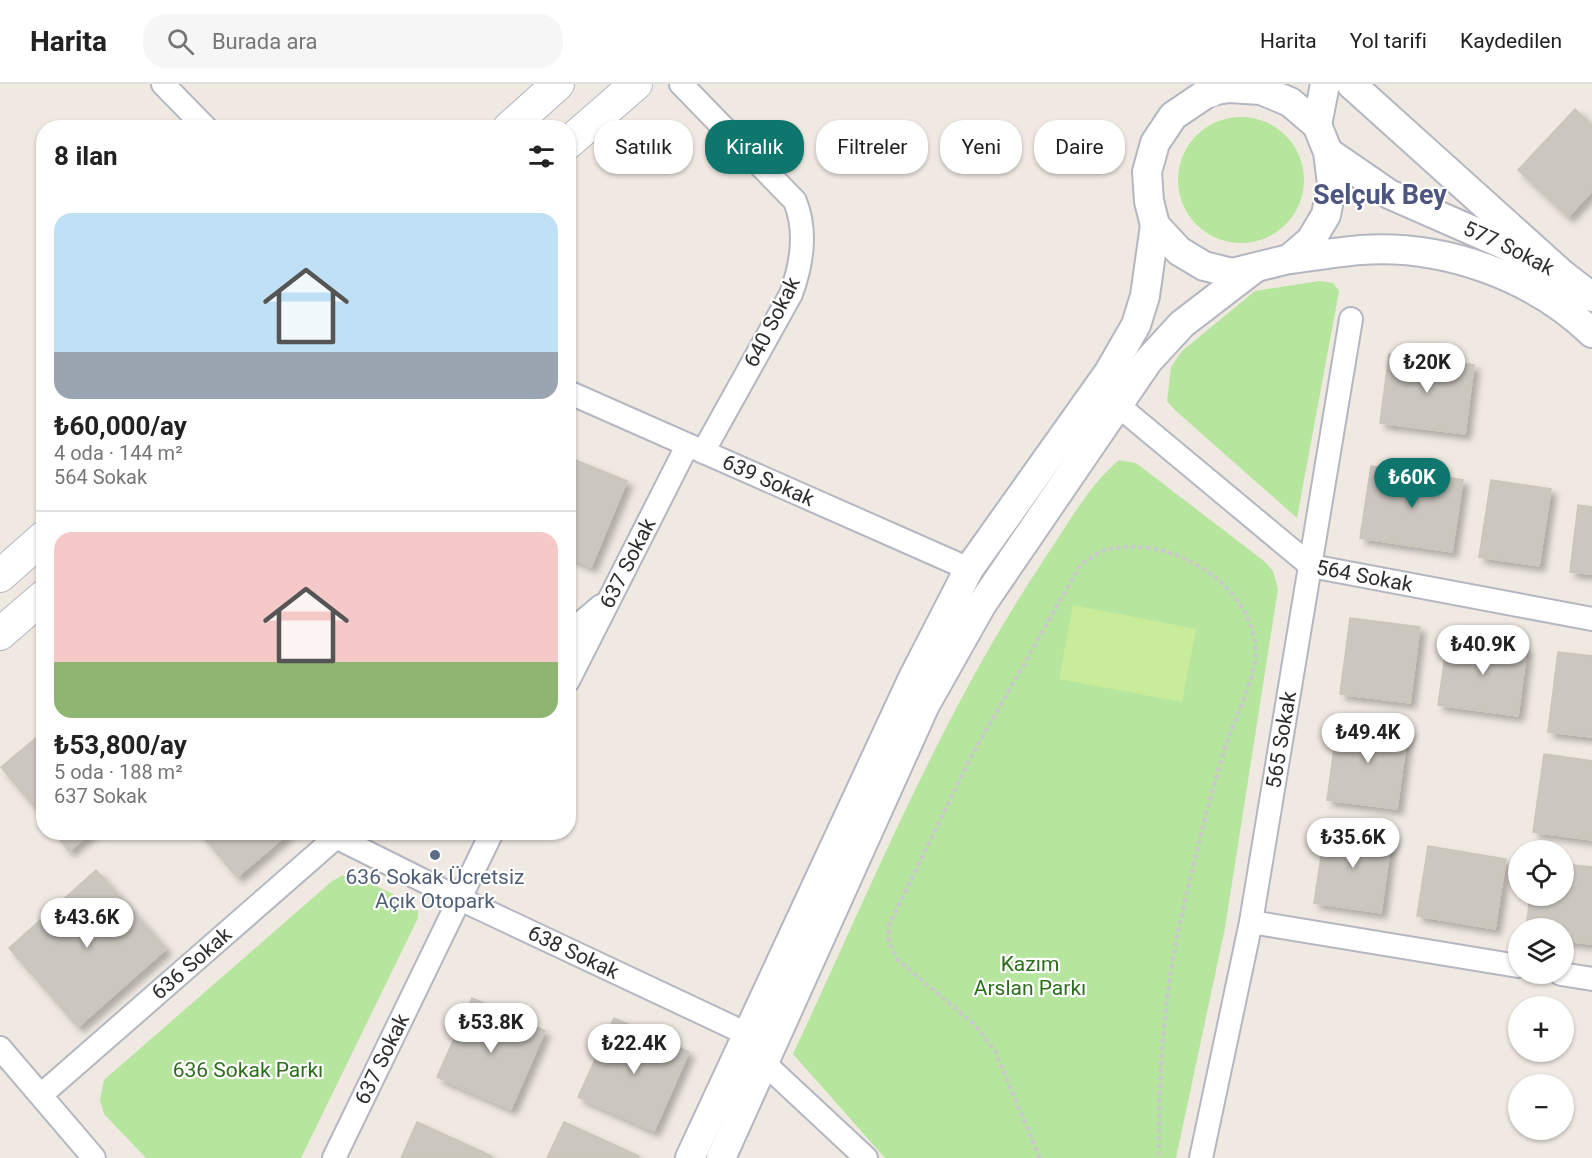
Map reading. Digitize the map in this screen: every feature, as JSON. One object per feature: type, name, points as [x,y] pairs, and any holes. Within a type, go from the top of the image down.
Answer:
[{"type":"main road","points":[[518,120],[558,84]]},
{"type":"main road","points":[[576,136],[636,84]]},
{"type":"main road","points":[[0,576],[36,544]]},
{"type":"main road","points":[[0,634],[36,603]]},
{"type":"street","points":[[163,84],[198,120]]},
{"type":"street","name":"640 Sokak","points":[[681,84],[795,201],[801,217],[802,252],[798,276],[791,294],[695,449]]},
{"type":"street","points":[[1317,125],[1325,84]]},
{"type":"street","points":[[1352,84],[1563,275],[1592,297]]},
{"type":"street","points":[[690,1158],[912,678],[969,569],[1109,372],[1136,326],[1145,296],[1155,225],[1149,201],[1147,171],[1155,143],[1173,116],[1214,88],[1261,90],[1290,102],[1317,125],[1328,152],[1332,184],[1326,215],[1311,240],[1289,260]]},
{"type":"street","name":"577 Sokak","points":[[1328,152],[1389,194],[1503,244],[1563,275]]},
{"type":"street","points":[[1155,225],[1179,251],[1204,267],[1232,273],[1289,260],[1363,250],[1415,253],[1475,264],[1541,294],[1577,319],[1592,333]]},
{"type":"street","points":[[721,1158],[925,705],[982,604],[1120,407],[1148,361],[1182,324],[1255,268]]},
{"type":"street","name":"565 Sokak","points":[[1201,1158],[1251,922],[1351,320]]},
{"type":"street","name":"639 Sokak","points":[[576,396],[969,569]]},
{"type":"street","name":"564 Sokak","points":[[1120,407],[1311,566],[1592,619]]},
{"type":"street","name":"637 Sokak","points":[[576,665],[611,597],[695,449]]},
{"type":"street","points":[[576,627],[611,597]]},
{"type":"street","name":"636 Sokak","points":[[41,1095],[333,840]]},
{"type":"street","name":"638 Sokak","points":[[348,840],[458,898],[747,1034]]},
{"type":"street","name":"637 Sokak","points":[[334,1158],[488,840]]},
{"type":"street","points":[[1251,922],[1508,964]]},
{"type":"street","points":[[1574,976],[1592,979]]},
{"type":"street","points":[[0,1048],[94,1158]]},
{"type":"street","points":[[763,1062],[867,1158]]},
{"type":"path","points":[[1040,1158],[995,1051],[975,1024],[898,960],[889,942],[889,925],[971,757],[1081,564],[1108,549],[1134,548],[1172,553],[1190,560],[1219,581],[1248,616],[1256,644],[1254,667],[1227,743],[1181,916],[1162,1040],[1159,1158]]},
{"type":"green space","points":[[1241,117],[1265,122],[1286,135],[1299,156],[1304,180],[1299,204],[1286,225],[1265,238],[1241,243],[1217,238],[1196,225],[1183,204],[1178,180],[1183,156],[1196,135],[1217,122]]},
{"type":"green space","points":[[1319,281],[1333,283],[1339,291],[1297,518],[1167,401],[1171,367],[1182,351],[1255,291]]},
{"type":"green space","name":"Kazım Arslan Parkı","points":[[1119,460],[1136,463],[1264,561],[1273,571],[1278,589],[1225,928],[1176,1158],[885,1158],[793,1054],[879,865],[972,679],[1006,619],[1078,508],[1097,482]]},
{"type":"green space","points":[[1073,605],[1196,629],[1182,702],[1059,679]]},
{"type":"green space","name":"636 Sokak Parkı","points":[[351,874],[414,904],[418,910],[418,918],[301,1158],[146,1158],[104,1114],[100,1100],[104,1080],[331,882],[341,876]]},
{"type":"building","points":[[1575,109],[1592,125],[1592,191],[1568,217],[1518,170]]},
{"type":"building","points":[[1389,354],[1474,365],[1465,434],[1380,423]]},
{"type":"building","points":[[576,460],[627,481],[591,567],[576,560]]},
{"type":"building","points":[[1371,466],[1463,480],[1452,552],[1360,538]]},
{"type":"building","points":[[1491,480],[1551,489],[1539,566],[1479,557]]},
{"type":"building","points":[[1578,505],[1592,507],[1592,574],[1570,572]]},
{"type":"building","points":[[1350,618],[1420,627],[1410,703],[1340,694]]},
{"type":"building","points":[[1448,636],[1527,648],[1518,716],[1438,705]]},
{"type":"building","points":[[1558,652],[1592,656],[1592,737],[1548,732]]},
{"type":"building","points":[[1338,720],[1408,729],[1397,809],[1327,800]]},
{"type":"building","points":[[36,738],[36,809],[1,767]]},
{"type":"building","points":[[1544,754],[1592,761],[1592,840],[1533,832]]},
{"type":"building","points":[[1326,824],[1392,834],[1381,913],[1314,903]]},
{"type":"building","points":[[60,840],[82,840],[69,851]]},
{"type":"building","points":[[206,840],[281,840],[237,877]]},
{"type":"building","points":[[1428,846],[1506,859],[1495,929],[1417,916]]},
{"type":"building","points":[[1574,865],[1592,867],[1592,944],[1574,942],[1574,918],[1527,918],[1529,906],[1574,906]]},
{"type":"building","points":[[96,870],[166,949],[78,1027],[9,948]]},
{"type":"building","points":[[472,998],[545,1031],[511,1109],[437,1077]]},
{"type":"building","points":[[614,1018],[689,1052],[654,1131],[578,1097]]},
{"type":"building","points":[[417,1122],[492,1156],[491,1158],[401,1158]]},
{"type":"building","points":[[564,1122],[639,1156],[638,1158],[547,1158]]},
{"type":"place","name":"636 Sokak Ücretsiz Açık Otopark","points":[[435,855]]},
{"type":"district","name":"Selçuk Bey","points":[[1380,195]]}]
